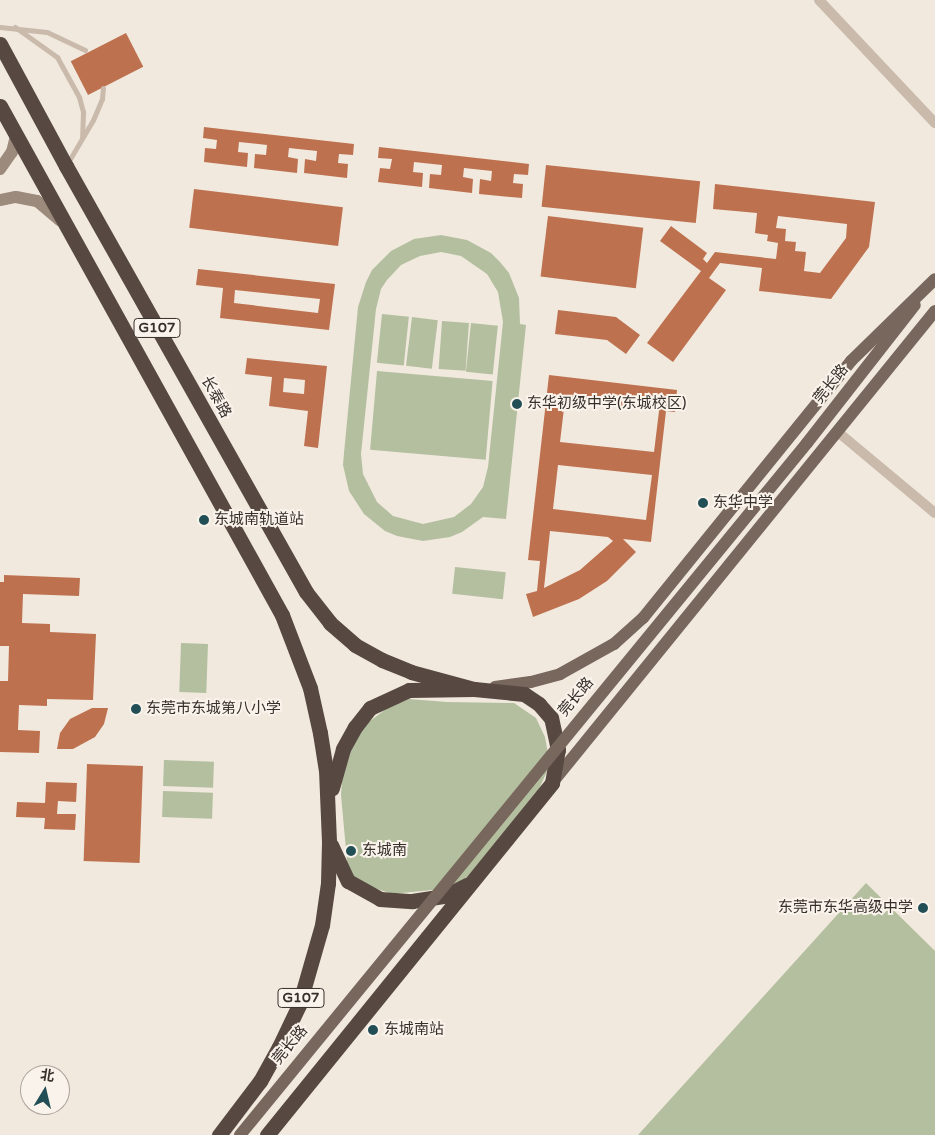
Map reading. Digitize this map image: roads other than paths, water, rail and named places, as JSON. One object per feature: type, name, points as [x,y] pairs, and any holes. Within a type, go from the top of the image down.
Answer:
[{"type":"highway","name":"长泰路","points":[[0,44],[66,166],[306,592],[330,623],[354,645],[382,660],[411,672],[474,688]]},
{"type":"highway","name":"G107","points":[[0,106],[282,615],[310,688],[326,770],[328,812]]},
{"type":"highway","name":"G107","points":[[267,1135],[552,783],[558,750],[551,718],[539,704],[524,694],[474,688]]},
{"type":"highway","points":[[328,812],[343,749],[355,727],[370,708],[409,690],[474,688]]},
{"type":"highway","name":"莞长路","points":[[219,1135],[260,1081],[299,1006],[322,925],[328,883],[328,812]]},
{"type":"highway","points":[[329,842],[348,881],[380,900],[412,901],[445,896],[475,880]]},
{"type":"main road","name":"莞长路","points":[[474,688],[523,683],[560,674],[588,660],[621,637],[643,618],[851,361],[935,279]]},
{"type":"main road","name":"莞长路","points":[[240,1135],[807,443],[935,279]]},
{"type":"main road","points":[[552,783],[935,311]]},
{"type":"street","points":[[819,0],[935,123]]},
{"type":"street","points":[[0,169],[12,152],[16,136]]},
{"type":"street","points":[[0,200],[16,197],[37,201],[50,210],[65,226]]},
{"type":"street","points":[[838,432],[935,513]]},
{"type":"lane","points":[[0,27],[15,27],[47,32],[85,50]]},
{"type":"lane","points":[[15,27],[57,57],[78,97],[83,112],[82,138]]},
{"type":"lane","points":[[66,166],[102,100],[104,88]]},
{"type":"place","name":"东华初级中学(东城校区)","points":[[517,404]]},
{"type":"place","name":"东华中学","points":[[703,503]]},
{"type":"place","name":"东城南轨道站","points":[[204,520]]},
{"type":"place","name":"东莞市东城第八小学","points":[[136,709]]},
{"type":"place","name":"东城南","points":[[351,851]]},
{"type":"place","name":"东莞市东华高级中学","points":[[923,908]]},
{"type":"place","name":"东城南站","points":[[373,1030]]}]
